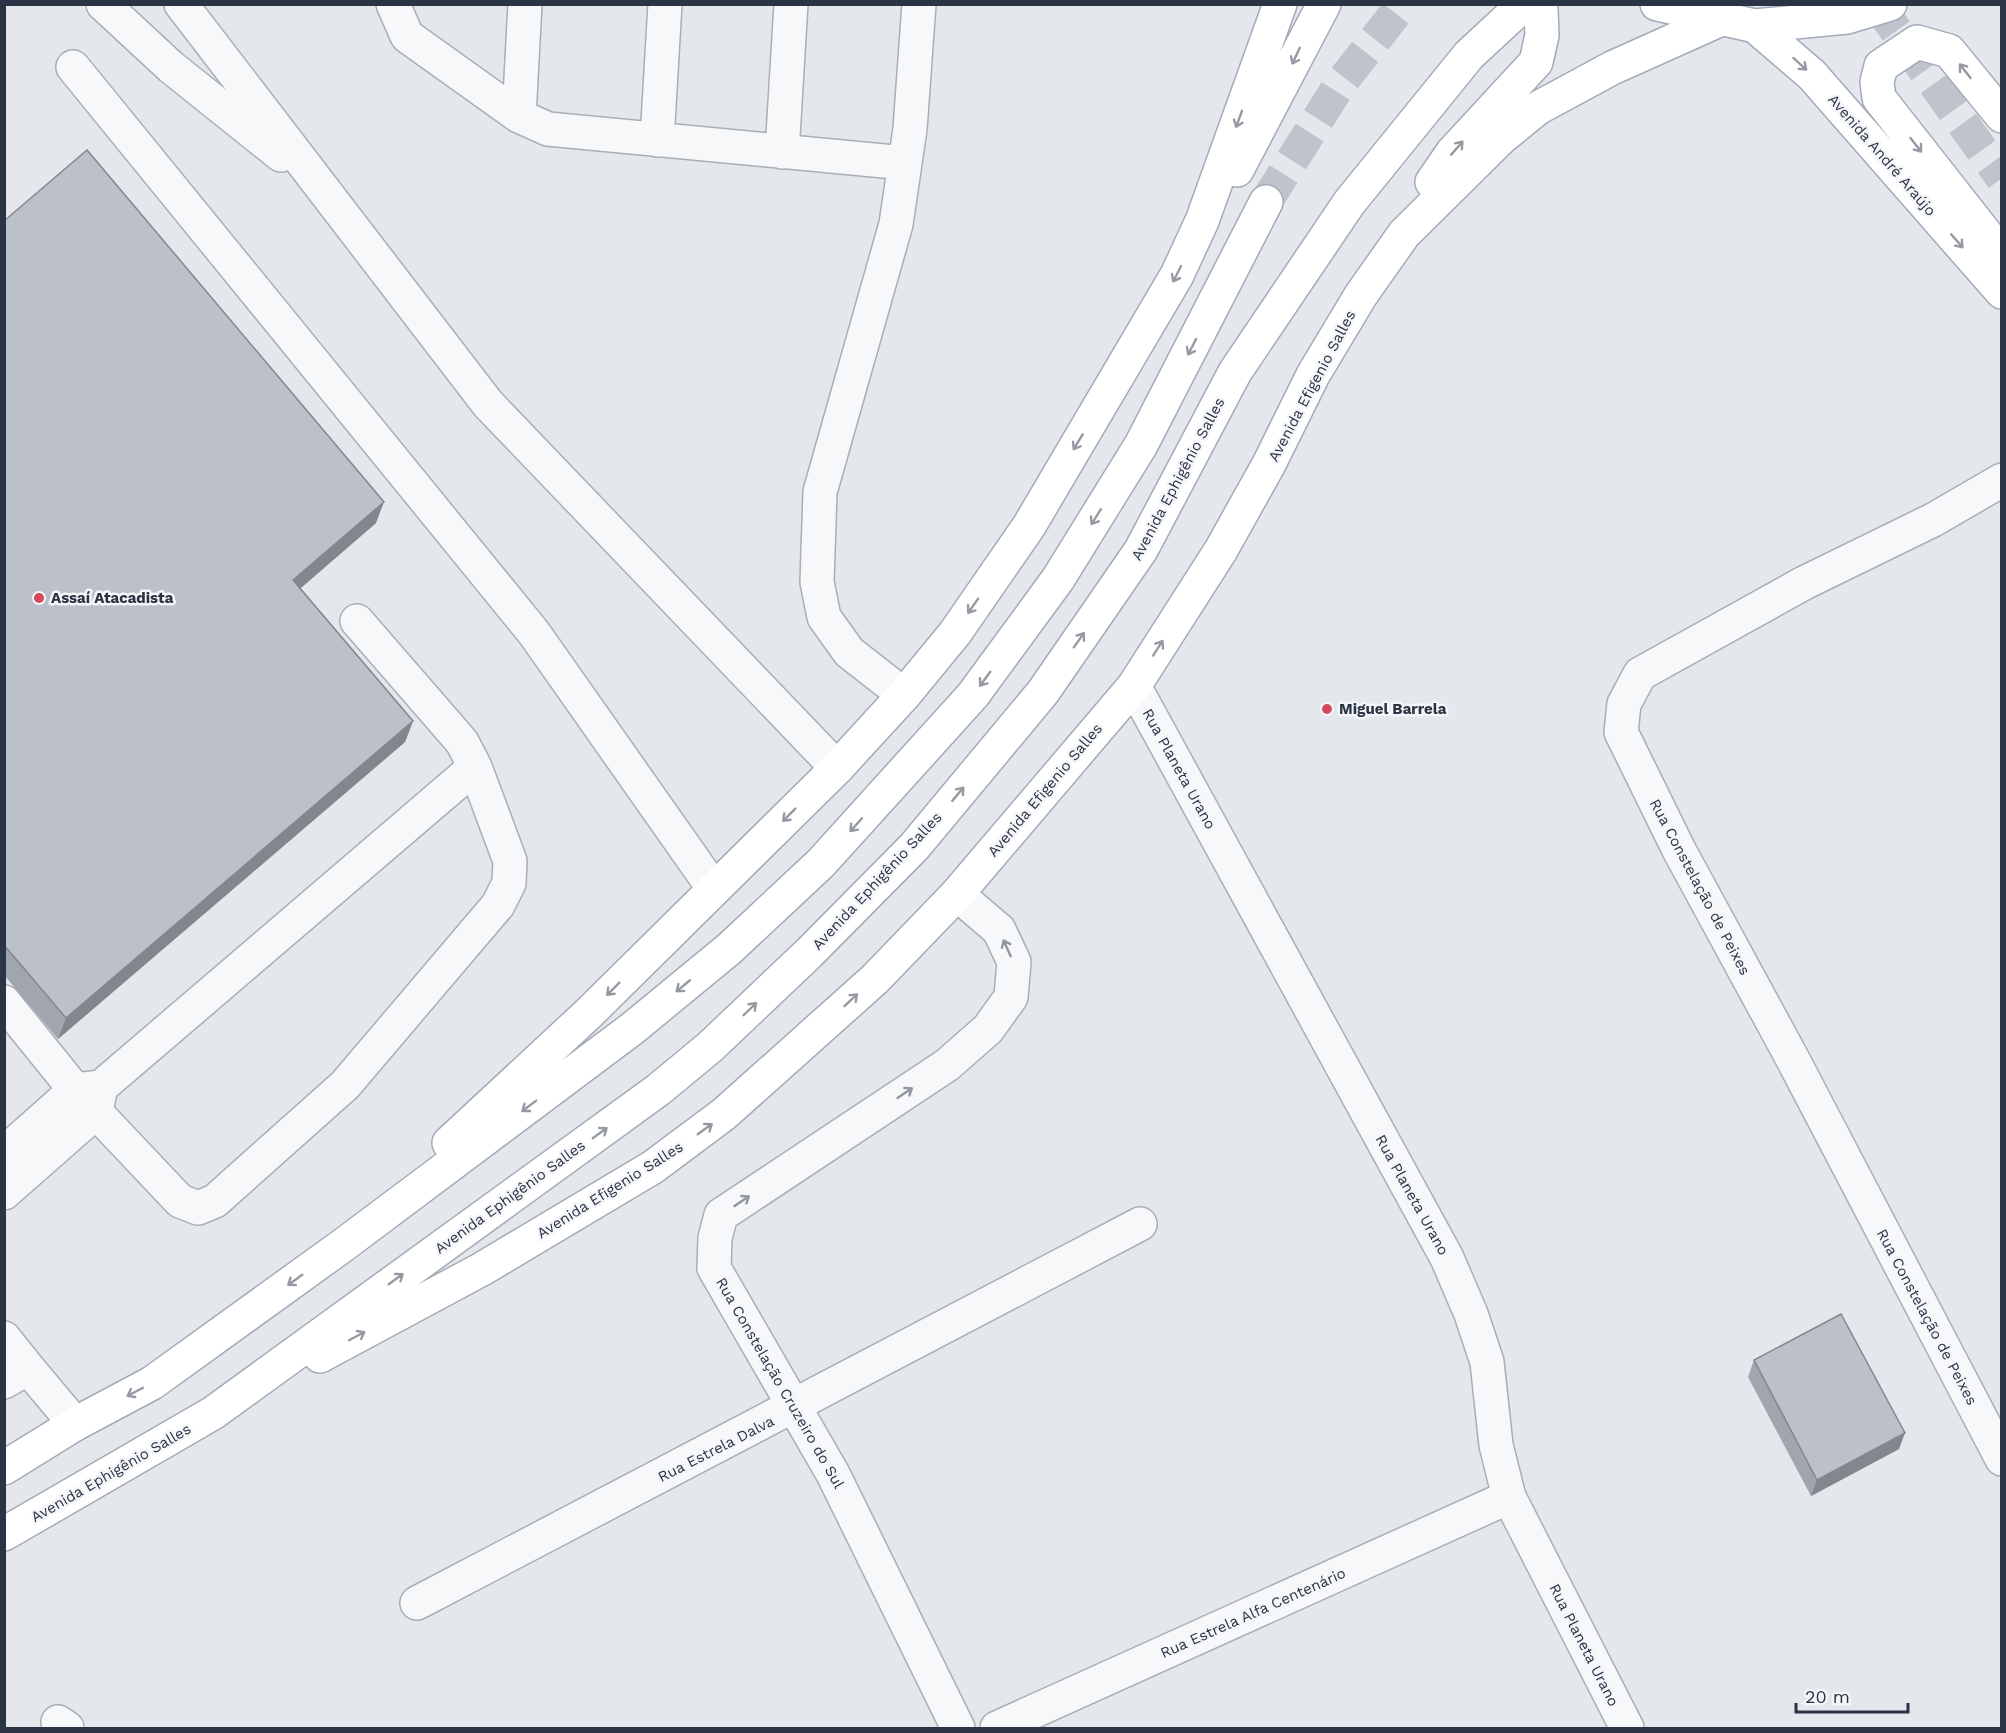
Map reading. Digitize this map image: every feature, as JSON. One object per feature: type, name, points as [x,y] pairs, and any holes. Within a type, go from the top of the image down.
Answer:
[{"type":"main road","points":[[342,1246],[588,1014],[837,768],[904,696],[955,633],[1029,526],[1177,275],[1202,221],[1280,4]]},
{"type":"main road","points":[[1202,221],[1235,174],[1324,4]]},
{"type":"main road","name":"Avenida Ephigênio Salles","points":[[4,1534],[213,1413],[658,1090],[710,1047],[914,847],[1043,692],[1141,550],[1235,372],[1349,202],[1469,55],[1524,4]]},
{"type":"main road","points":[[1404,234],[1425,192],[1452,153],[1536,62],[1542,35],[1541,9],[1537,4]]},
{"type":"main road","points":[[1657,4],[1719,20],[1755,26],[1846,17],[1890,4]]},
{"type":"main road","name":"Avenida Efigenio Salles","points":[[213,1413],[482,1269],[653,1167],[724,1114],[790,1058],[874,979],[957,894],[1134,686],[1221,550],[1269,464],[1313,375],[1361,295],[1404,234],[1501,138],[1538,108],[1612,68],[1719,20]]},
{"type":"main road","name":"Avenida André Araújo","points":[[1755,26],[1812,75],[2001,292]]},
{"type":"main road","points":[[2001,116],[1949,51],[1917,42],[1881,66],[1877,82],[1879,98],[1992,242],[2001,269]]},
{"type":"main road","points":[[4,1468],[75,1424],[152,1383],[342,1246],[633,1028],[729,949],[821,863],[973,695],[1058,579],[1141,445],[1266,202]]},
{"type":"street","points":[[103,4],[171,67],[322,188]]},
{"type":"street","points":[[181,4],[488,404],[837,768]]},
{"type":"street","points":[[393,4],[408,36],[519,116],[548,129],[905,163]]},
{"type":"street","points":[[519,116],[525,4]]},
{"type":"street","points":[[657,140],[665,4]]},
{"type":"street","points":[[782,152],[791,4]]},
{"type":"street","points":[[904,696],[849,652],[824,617],[817,582],[820,492],[896,224],[910,129],[919,4]]},
{"type":"street","points":[[73,67],[534,633],[714,889]]},
{"type":"street","name":"Rua Constelação de Peixes","points":[[2001,480],[1933,520],[1804,583],[1640,675],[1624,704],[1621,732],[1679,850],[1791,1056],[2001,1459]]},
{"type":"street","points":[[4,1002],[91,1096],[180,1201],[198,1208],[215,1201],[337,1092],[379,1047],[488,918],[509,883],[510,861],[475,767],[462,742],[357,621]]},
{"type":"street","name":"Rua Planeta Urano","points":[[1134,686],[1447,1258],[1471,1314],[1486,1362],[1496,1445],[1509,1497],[1627,1728]]},
{"type":"street","points":[[4,1153],[91,1096],[475,767]]},
{"type":"street","name":"Rua Constelação Cruzeiro do Sul","points":[[957,894],[999,930],[1014,962],[1011,997],[988,1029],[946,1065],[721,1215],[715,1238],[714,1268],[833,1474],[958,1728]]},
{"type":"street","points":[[4,1193],[91,1096]]},
{"type":"street","name":"Rua Estrela Dalva","points":[[417,1604],[1140,1224]]},
{"type":"street","points":[[4,1338],[16,1375],[75,1424]]},
{"type":"street","name":"Rua Estrela Alfa Centenário","points":[[997,1728],[1509,1497]]},
{"type":"building","points":[[87,150],[384,502],[293,580],[413,721],[66,1018],[4,945],[4,221]]},
{"type":"building","points":[[1841,1314],[1905,1433],[1817,1480],[1754,1360]]},
{"type":"tunnel","points":[[1266,202],[1340,84],[1403,4]]},
{"type":"tunnel","points":[[1877,4],[2002,178]]},
{"type":"place","name":"Assaí Atacadista","points":[[39,598]]},
{"type":"place","name":"Miguel Barrela","points":[[1327,709]]}]
